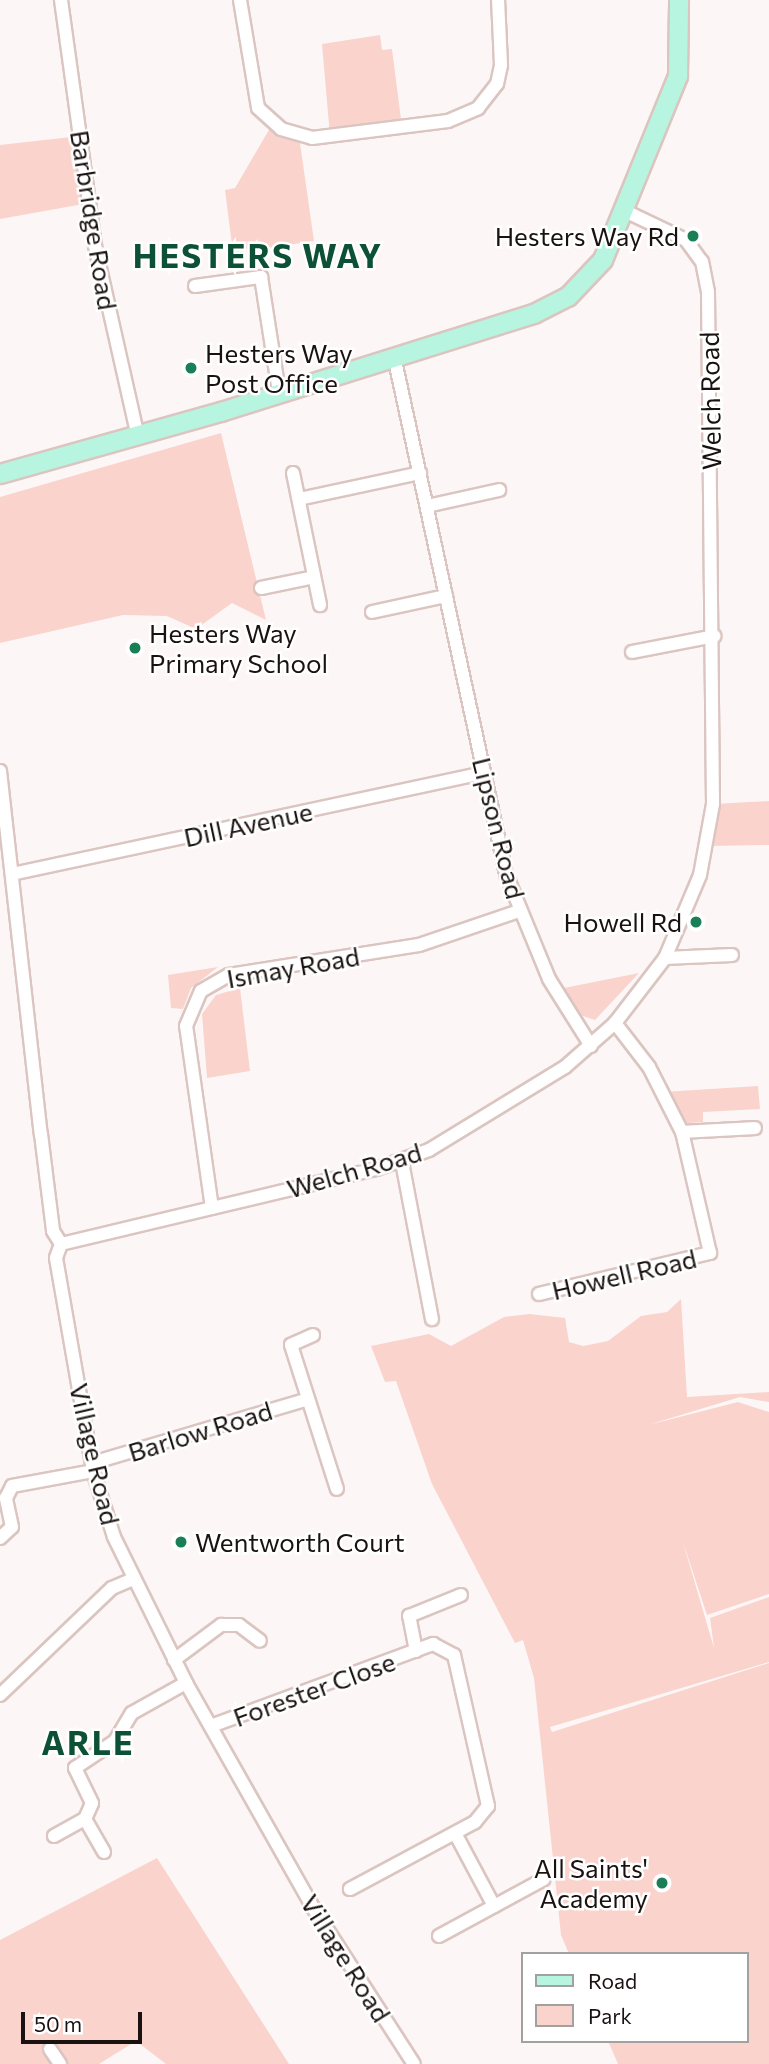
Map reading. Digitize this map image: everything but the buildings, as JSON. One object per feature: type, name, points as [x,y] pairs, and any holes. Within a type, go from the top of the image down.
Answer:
[{"type":"street","name":"Barbridge Road","points":[[61,0],[95,246],[138,437]]},
{"type":"street","points":[[240,0],[258,108],[281,129],[312,138],[449,121],[478,108],[497,84],[501,65],[498,0]]},
{"type":"street","points":[[0,474],[138,437],[394,356],[568,297],[603,260],[678,76],[679,0]]},
{"type":"street","name":"Welch Road","points":[[61,1244],[402,1162],[510,1106],[591,1046],[615,1023],[665,958],[707,846],[714,636],[707,282],[686,240],[625,211]]},
{"type":"street","points":[[195,286],[261,277],[279,392]]},
{"type":"street","name":"Lipson Road","points":[[394,356],[484,773],[519,911],[549,979],[591,1046]]},
{"type":"street","points":[[293,472],[320,605]]},
{"type":"street","points":[[299,499],[420,473]]},
{"type":"street","points":[[427,506],[499,490]]},
{"type":"street","points":[[261,588],[314,577]]},
{"type":"street","points":[[372,612],[446,596]]},
{"type":"street","points":[[632,652],[714,636]]},
{"type":"street","name":"Village Road","points":[[0,771],[53,1231],[61,1244],[56,1258],[93,1467],[133,1579],[186,1683],[320,1920],[414,2064]]},
{"type":"street","name":"Dill Avenue","points":[[12,874],[484,773]]},
{"type":"street","name":"Ismay Road","points":[[212,1208],[186,1026],[201,991],[229,975],[419,945],[519,911]]},
{"type":"street","points":[[665,958],[732,955]]},
{"type":"street","name":"Howell Road","points":[[539,1294],[710,1253],[682,1132],[649,1067],[615,1023]]},
{"type":"street","points":[[682,1132],[755,1128]]},
{"type":"street","points":[[402,1162],[432,1320]]},
{"type":"street","name":"Barlow Road","points":[[313,1335],[291,1345],[337,1489]]},
{"type":"street","name":"Barlow Road","points":[[0,1538],[12,1527],[6,1497],[12,1486],[93,1467],[308,1399]]},
{"type":"street","points":[[0,1695],[112,1588],[133,1579]]},
{"type":"street","name":"Forester Close","points":[[416,1651],[409,1616],[461,1595]]},
{"type":"street","points":[[174,1660],[221,1625],[239,1625],[260,1640]]},
{"type":"street","name":"Forester Close","points":[[211,1726],[433,1644],[458,1662],[490,1800],[481,1818],[350,1889]]},
{"type":"street","points":[[54,1836],[85,1819],[92,1803],[77,1766],[115,1741],[132,1713],[186,1683]]},
{"type":"street","points":[[85,1819],[104,1852]]},
{"type":"street","points":[[455,1833],[494,1906]]},
{"type":"street","points":[[439,1936],[544,1879]]},
{"type":"street","points":[[50,2049],[60,2064]]},
{"type":"green space","points":[[380,35],[382,50],[392,49],[402,127],[330,136],[322,44]]},
{"type":"green space","points":[[273,123],[299,136],[314,241],[233,253],[225,190],[235,188]]},
{"type":"green space","points":[[80,136],[89,203],[0,219],[0,145]]},
{"type":"green space","points":[[221,433],[266,620],[232,603],[196,629],[167,616],[123,615],[0,643],[0,497]]},
{"type":"green space","points":[[769,801],[769,845],[707,846],[713,804]]},
{"type":"green space","points":[[218,967],[191,988],[183,1009],[171,1008],[168,975]]},
{"type":"green space","points":[[639,973],[595,1020],[580,1015],[564,988]]},
{"type":"green space","points":[[240,988],[250,1071],[207,1078],[202,1014],[216,995]]},
{"type":"green space","points":[[758,1086],[760,1109],[703,1112],[703,1122],[678,1124],[663,1092]]},
{"type":"green space","points":[[681,1299],[687,1397],[769,1392],[769,1402],[740,1397],[648,1425],[738,1402],[769,1412],[769,1594],[707,1615],[682,1539],[714,1648],[710,1618],[769,1597],[769,1662],[550,1727],[552,1732],[769,1663],[769,2064],[618,2064],[609,2043],[748,2043],[748,1952],[568,1952],[561,1935],[534,1678],[523,1640],[515,1643],[432,1484],[396,1381],[385,1382],[371,1346],[429,1334],[451,1346],[504,1317],[529,1314],[565,1318],[569,1342],[583,1346],[608,1341],[641,1316],[667,1312]]},
{"type":"green space","points":[[157,1858],[289,2064],[166,2064],[136,2041],[99,2064],[0,2064],[0,1940]]},
{"type":"place","name":"Hesters Way Rd","points":[[693,236]]},
{"type":"place","name":"Hesters Way Post Office","points":[[191,368]]},
{"type":"place","name":"Hesters Way Primary School","points":[[135,648]]},
{"type":"place","name":"Howell Rd","points":[[696,922]]},
{"type":"place","name":"Wentworth Court","points":[[181,1542]]},
{"type":"place","name":"All Saints' Academy","points":[[662,1883]]},
{"type":"district","name":"HESTERS WAY","points":[[258,255]]},
{"type":"district","name":"ARLE","points":[[88,1742]]}]
